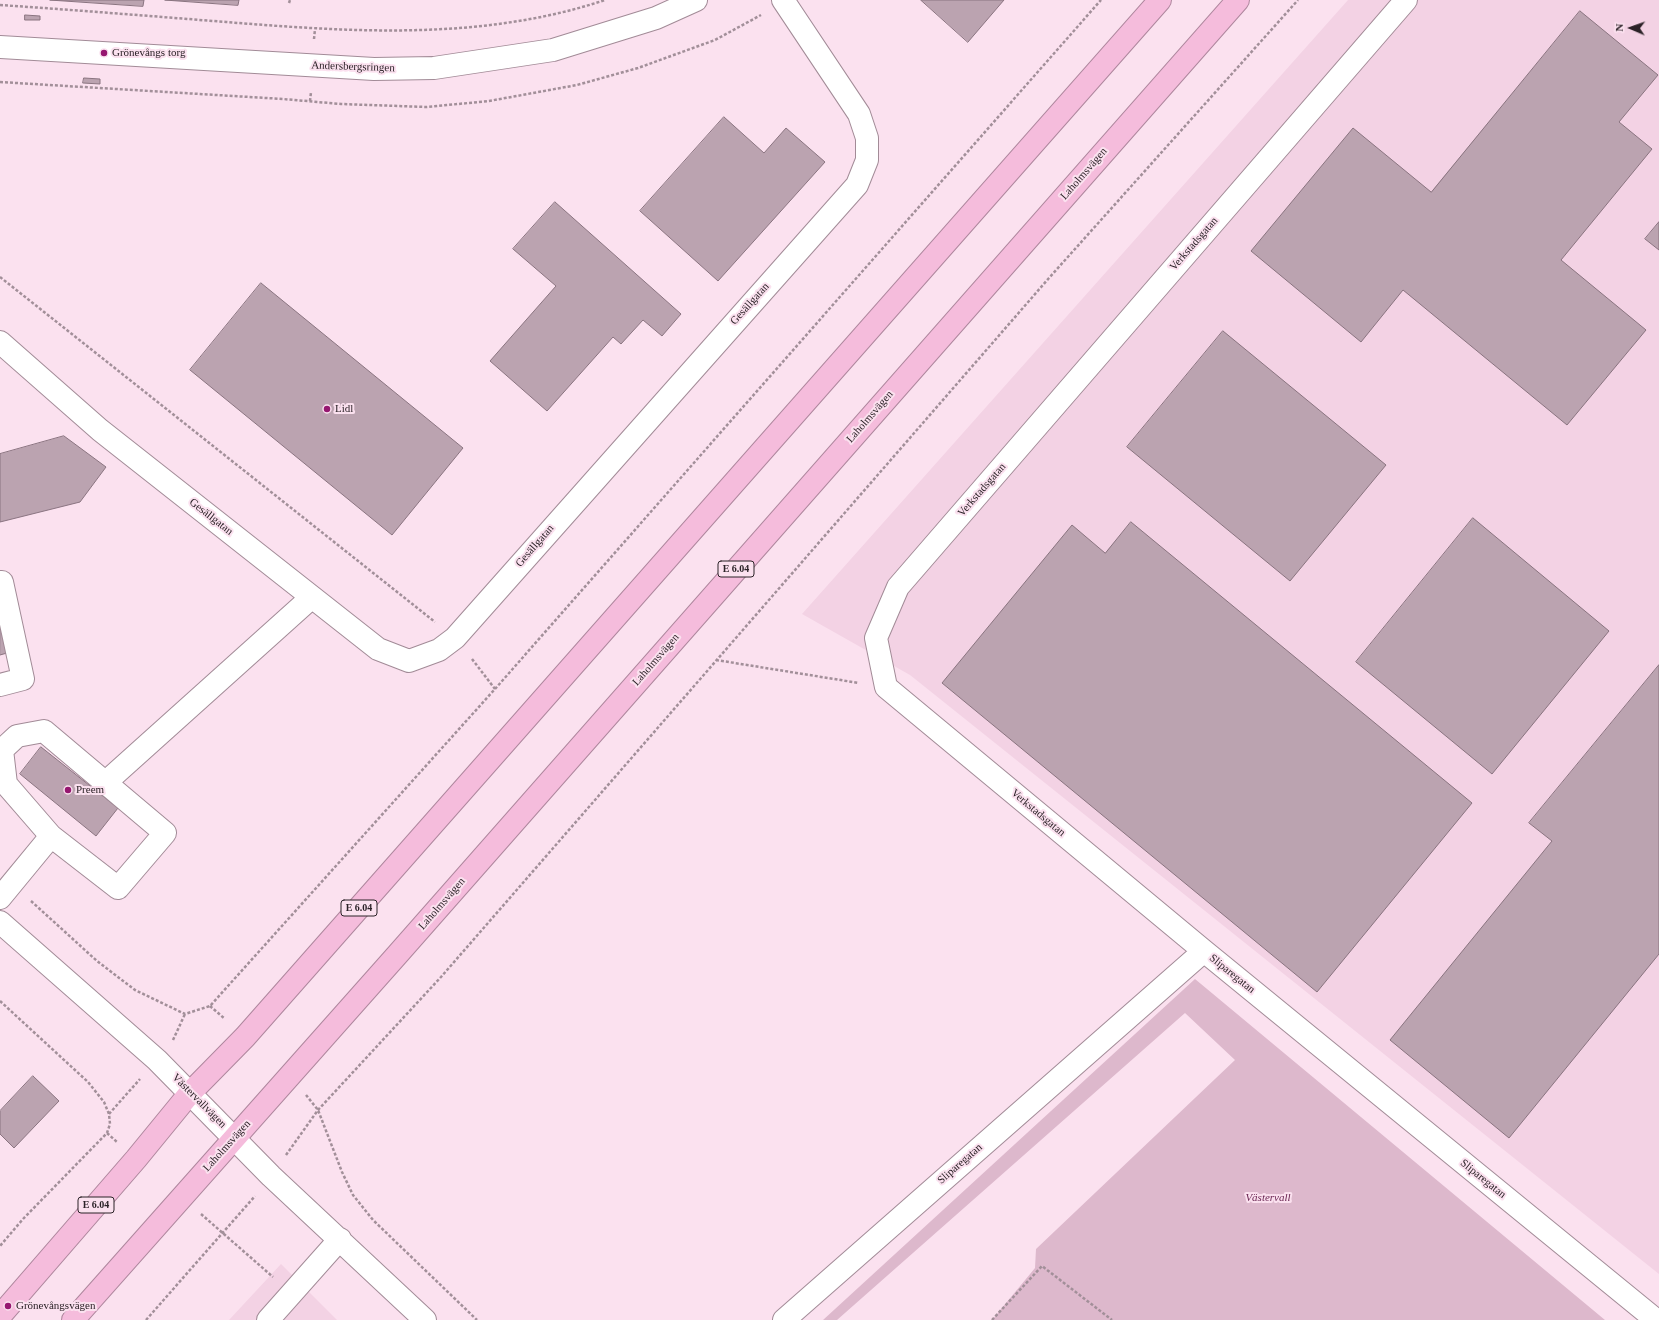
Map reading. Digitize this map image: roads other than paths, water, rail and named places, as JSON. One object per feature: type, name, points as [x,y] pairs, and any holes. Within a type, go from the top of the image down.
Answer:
[{"type":"highway","name":"E 6.04","points":[[0,1316],[136,1159],[190,1093],[245,1037],[1160,0]]},
{"type":"highway","name":"Laholmsvägen","points":[[73,1320],[1238,0]]},
{"type":"street","name":"Andersbergsringen","points":[[0,47],[374,69],[434,68],[553,50],[656,18],[696,0]]},
{"type":"street","name":"Gesällgatan","points":[[0,342],[100,430],[378,649],[409,661],[439,650],[455,638],[856,185],[867,160],[867,138],[859,114],[783,0]]},
{"type":"street","name":"Verkstadsgatan","points":[[1204,951],[886,687],[876,638],[898,587],[1406,0]]},
{"type":"street","points":[[0,582],[2,582],[23,679],[0,685]]},
{"type":"street","points":[[105,783],[312,597]]},
{"type":"street","points":[[44,731],[165,833],[118,888],[51,836],[6,784],[2,750],[17,736],[44,731]]},
{"type":"street","points":[[6,891],[51,836]]},
{"type":"street","name":"Västervallvägen","points":[[0,922],[157,1060],[271,1176],[426,1320]]},
{"type":"street","name":"Sliparegatan","points":[[784,1320],[1204,951],[1656,1320]]},
{"type":"street","points":[[268,1320],[340,1239]]},
{"type":"place","name":"Grönevångs torg","points":[[104,53]]},
{"type":"place","name":"Lidl","points":[[327,409]]},
{"type":"place","name":"Preem","points":[[68,790]]},
{"type":"place","name":"Grönevångsvägen","points":[[8,1306]]},
{"type":"park label","name":"Västervall","points":[[1268,1198]]}]
